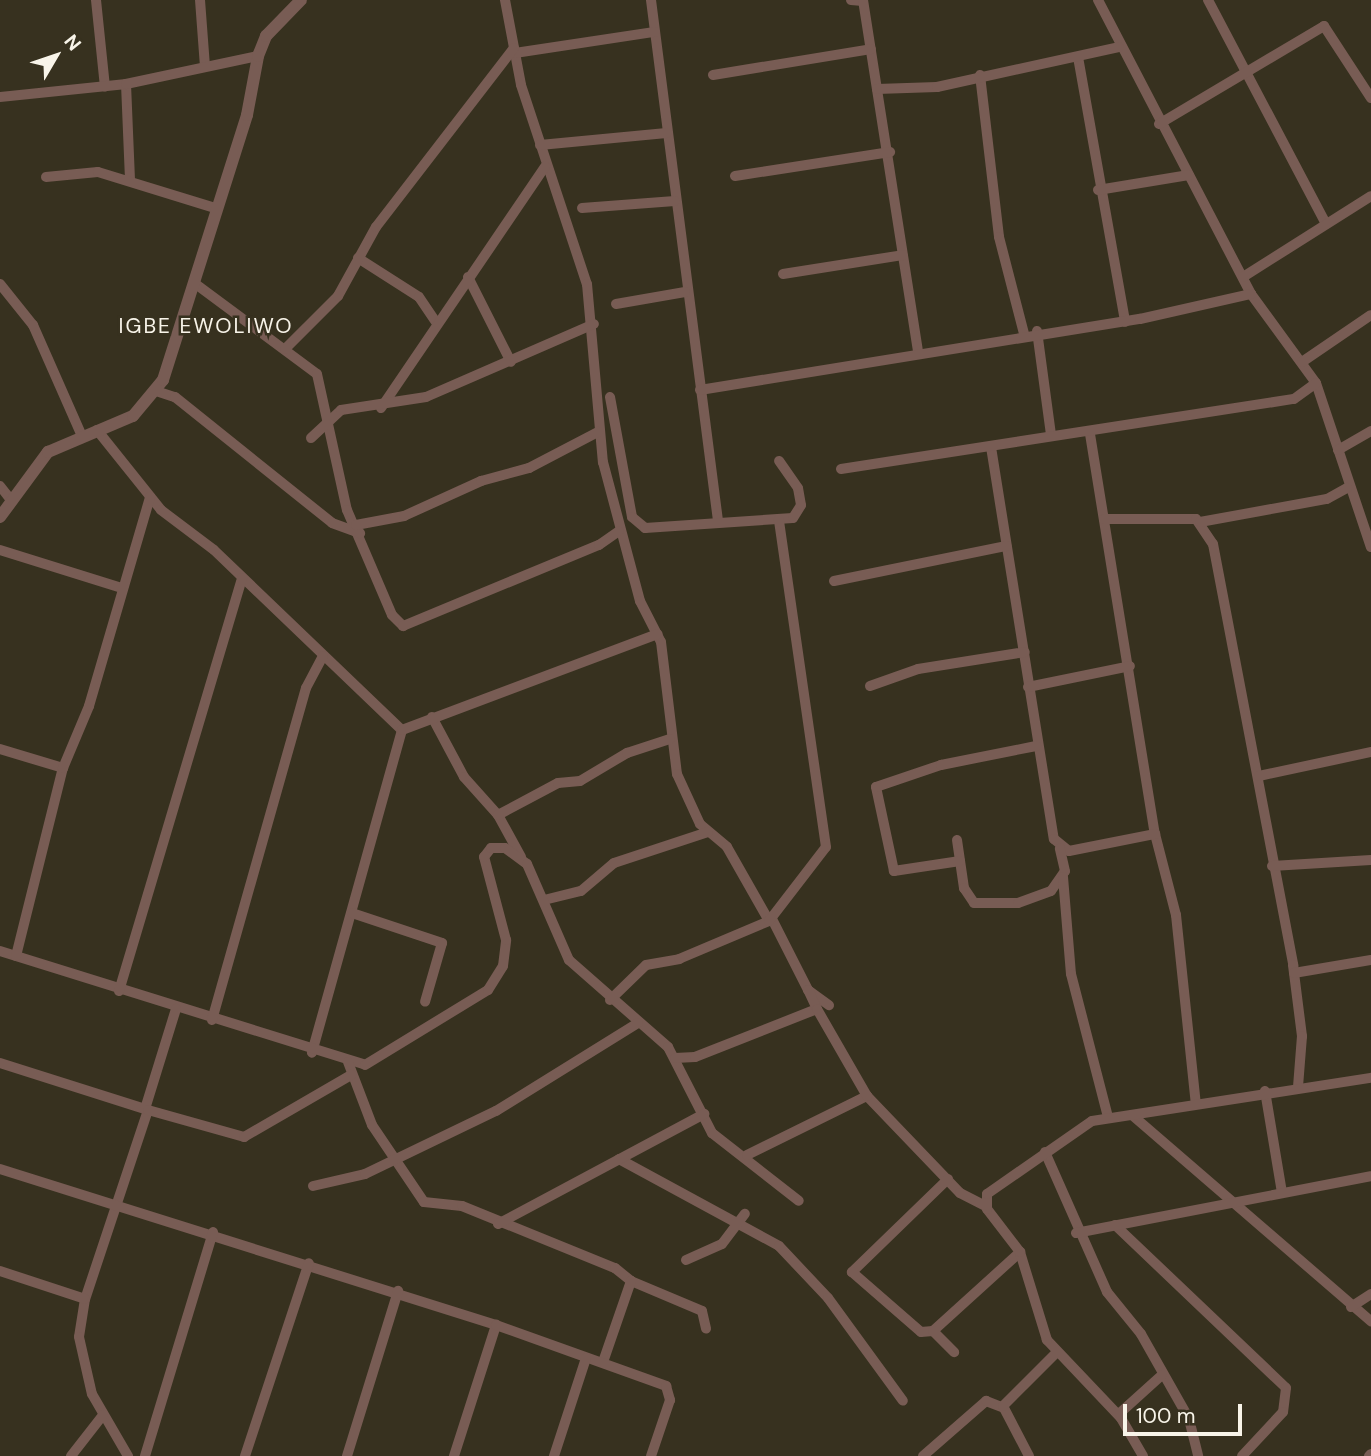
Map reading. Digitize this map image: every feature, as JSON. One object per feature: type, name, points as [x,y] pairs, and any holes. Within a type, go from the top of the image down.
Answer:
[{"type":"street","points":[[96,0],[105,87]]},
{"type":"street","points":[[200,0],[205,66]]},
{"type":"street","points":[[0,517],[48,452],[133,416],[156,391],[197,285],[215,208],[247,116],[257,56],[266,36],[301,0]]},
{"type":"street","points":[[505,0],[515,51],[545,167],[587,284],[594,324],[598,432],[619,531],[640,601],[658,634],[670,739],[677,774],[703,830],[727,848],[867,1096],[948,1179],[985,1206],[1020,1252],[1036,1318],[1057,1352],[1099,1391],[1143,1456]]},
{"type":"street","points":[[651,0],[685,292],[718,521]]},
{"type":"street","points":[[851,0],[863,1],[890,152],[918,353]]},
{"type":"street","points":[[1098,0],[1158,124],[1189,175],[1251,294],[1316,383],[1338,450],[1347,488],[1371,547]]},
{"type":"street","points":[[1208,0],[1326,224]]},
{"type":"street","points":[[1158,124],[1324,26],[1371,98]]},
{"type":"street","points":[[285,349],[338,296],[367,244],[450,138],[465,105],[515,51],[654,32]]},
{"type":"street","points":[[877,89],[937,87],[980,75],[1119,47]]},
{"type":"street","points":[[713,75],[871,49]]},
{"type":"street","points":[[0,97],[126,84],[257,56]]},
{"type":"street","points":[[1078,57],[1098,190],[1125,322]]},
{"type":"street","points":[[980,75],[999,237],[1024,334]]},
{"type":"street","points":[[126,84],[130,179]]},
{"type":"street","points":[[540,145],[666,132]]},
{"type":"street","points":[[735,176],[890,152]]},
{"type":"street","points":[[387,405],[436,316],[468,277],[545,167]]},
{"type":"street","points":[[46,177],[98,172],[130,179],[215,208]]},
{"type":"street","points":[[1098,190],[1189,175]]},
{"type":"street","points":[[1243,276],[1371,196]]},
{"type":"street","points":[[582,208],[675,201]]},
{"type":"street","points":[[367,244],[380,270]]},
{"type":"street","points":[[783,274],[903,255]]},
{"type":"street","points":[[358,258],[380,270],[436,316]]},
{"type":"street","points":[[468,277],[511,362]]},
{"type":"street","points":[[0,284],[33,326],[82,436]]},
{"type":"street","points":[[197,285],[317,374],[327,417],[335,474],[403,626],[599,545],[619,531]]},
{"type":"street","points":[[616,304],[685,292]]},
{"type":"street","points":[[700,390],[1037,331],[1125,322],[1251,294]]},
{"type":"street","points":[[1302,362],[1371,315]]},
{"type":"street","points":[[311,438],[327,417],[353,406],[387,405],[511,362],[594,324]]},
{"type":"street","points":[[1037,331],[1051,434]]},
{"type":"street","points":[[841,469],[991,447],[1051,434],[1090,434],[1166,415],[1294,399],[1316,383]]},
{"type":"street","points":[[156,391],[175,397],[332,523],[360,529],[529,468],[598,432]]},
{"type":"street","points":[[610,397],[620,467],[637,524],[656,530],[718,521],[793,517],[801,505],[799,488],[779,460]]},
{"type":"street","points":[[97,430],[150,497],[242,578],[402,730]]},
{"type":"street","points":[[1338,450],[1371,431]]},
{"type":"street","points":[[1090,434],[1130,666],[1155,834],[1176,915],[1196,1104]]},
{"type":"street","points":[[991,447],[1026,652],[1036,746],[1060,849],[1070,974],[1108,1116]]},
{"type":"street","points":[[0,486],[11,500]]},
{"type":"street","points":[[1104,519],[1200,522],[1327,499],[1347,488]]},
{"type":"street","points":[[16,956],[63,768],[89,706],[119,587],[150,497]]},
{"type":"street","points":[[610,1000],[646,965],[679,960],[770,920],[829,840],[779,519]]},
{"type":"street","points":[[1200,522],[1213,544],[1239,704],[1259,776],[1272,866],[1294,973],[1302,1036],[1298,1087]]},
{"type":"street","points":[[834,580],[1006,547]]},
{"type":"street","points":[[0,550],[119,587]]},
{"type":"street","points":[[119,991],[242,578]]},
{"type":"street","points":[[402,730],[658,634]]},
{"type":"street","points":[[870,686],[918,669],[1026,652]]},
{"type":"street","points":[[212,1020],[306,688],[323,656]]},
{"type":"street","points":[[1028,687],[1130,666]]},
{"type":"street","points":[[432,717],[464,777],[498,815],[544,900],[569,960],[675,1058],[718,1139],[747,1155],[799,1200]]},
{"type":"street","points":[[312,1053],[402,730]]},
{"type":"street","points":[[498,815],[558,783],[580,781],[627,753],[670,739]]},
{"type":"street","points":[[960,861],[894,871],[876,787],[941,765],[1036,746]]},
{"type":"street","points":[[0,749],[63,768]]},
{"type":"street","points":[[1259,776],[1371,752]]},
{"type":"street","points":[[544,900],[581,891],[614,863],[703,830]]},
{"type":"street","points":[[1060,849],[1120,846],[1155,834]]},
{"type":"street","points":[[957,840],[960,861],[974,903],[1031,900],[1063,877]]},
{"type":"street","points":[[0,951],[312,1053],[348,1062],[373,1063],[488,990],[503,966],[506,940],[484,857],[491,848],[521,857]]},
{"type":"street","points":[[1272,866],[1371,860]]},
{"type":"street","points":[[352,913],[442,943],[425,1002]]},
{"type":"street","points":[[1294,973],[1371,960]]},
{"type":"street","points":[[808,990],[829,1004]]},
{"type":"street","points":[[128,1456],[103,1415],[79,1346],[85,1299],[118,1204],[176,1009]]},
{"type":"street","points":[[675,1058],[695,1057],[817,1009]]},
{"type":"street","points":[[313,1186],[395,1160],[554,1079],[638,1023]]},
{"type":"street","points":[[348,1062],[372,1125],[424,1202],[454,1203],[498,1224],[615,1268],[631,1281],[702,1311],[706,1329]]},
{"type":"street","points":[[0,1063],[244,1138],[351,1075]]},
{"type":"street","points":[[985,1206],[991,1189],[1045,1152],[1067,1133],[1108,1116],[1131,1115],[1265,1091],[1371,1078]]},
{"type":"street","points":[[1265,1091],[1282,1194]]},
{"type":"street","points":[[747,1155],[867,1096]]},
{"type":"street","points":[[498,1224],[704,1115]]},
{"type":"street","points":[[1131,1115],[1236,1200],[1351,1307],[1371,1321]]},
{"type":"street","points":[[1045,1152],[1076,1233],[1189,1419],[1198,1456]]},
{"type":"street","points":[[619,1159],[742,1218],[798,1264],[903,1401]]},
{"type":"street","points":[[0,1169],[213,1232],[398,1291],[603,1362],[671,1390],[651,1456]]},
{"type":"street","points":[[1076,1233],[1371,1176]]},
{"type":"street","points":[[948,1179],[852,1272],[921,1332],[933,1331],[1020,1252]]},
{"type":"street","points":[[685,1260],[722,1244],[742,1218]]},
{"type":"street","points":[[1115,1225],[1286,1388],[1283,1412],[1242,1456]]},
{"type":"street","points":[[145,1456],[213,1232]]},
{"type":"street","points":[[246,1456],[309,1263]]},
{"type":"street","points":[[0,1271],[85,1299]]},
{"type":"street","points":[[603,1362],[631,1281]]},
{"type":"street","points":[[347,1456],[398,1291]]},
{"type":"street","points":[[1351,1307],[1371,1294]]},
{"type":"street","points":[[454,1456],[496,1325]]},
{"type":"street","points":[[933,1331],[954,1352]]},
{"type":"street","points":[[1002,1407],[1057,1352]]},
{"type":"street","points":[[554,1456],[586,1358]]},
{"type":"street","points":[[1121,1412],[1162,1375]]},
{"type":"street","points":[[923,1456],[986,1401],[1002,1407],[1029,1456]]},
{"type":"street","points":[[71,1456],[103,1415]]},
{"type":"street","points":[[97,1425],[108,1426]]},
{"type":"district","name":"IGBE EWOLIWO","points":[[206,326]]}]
